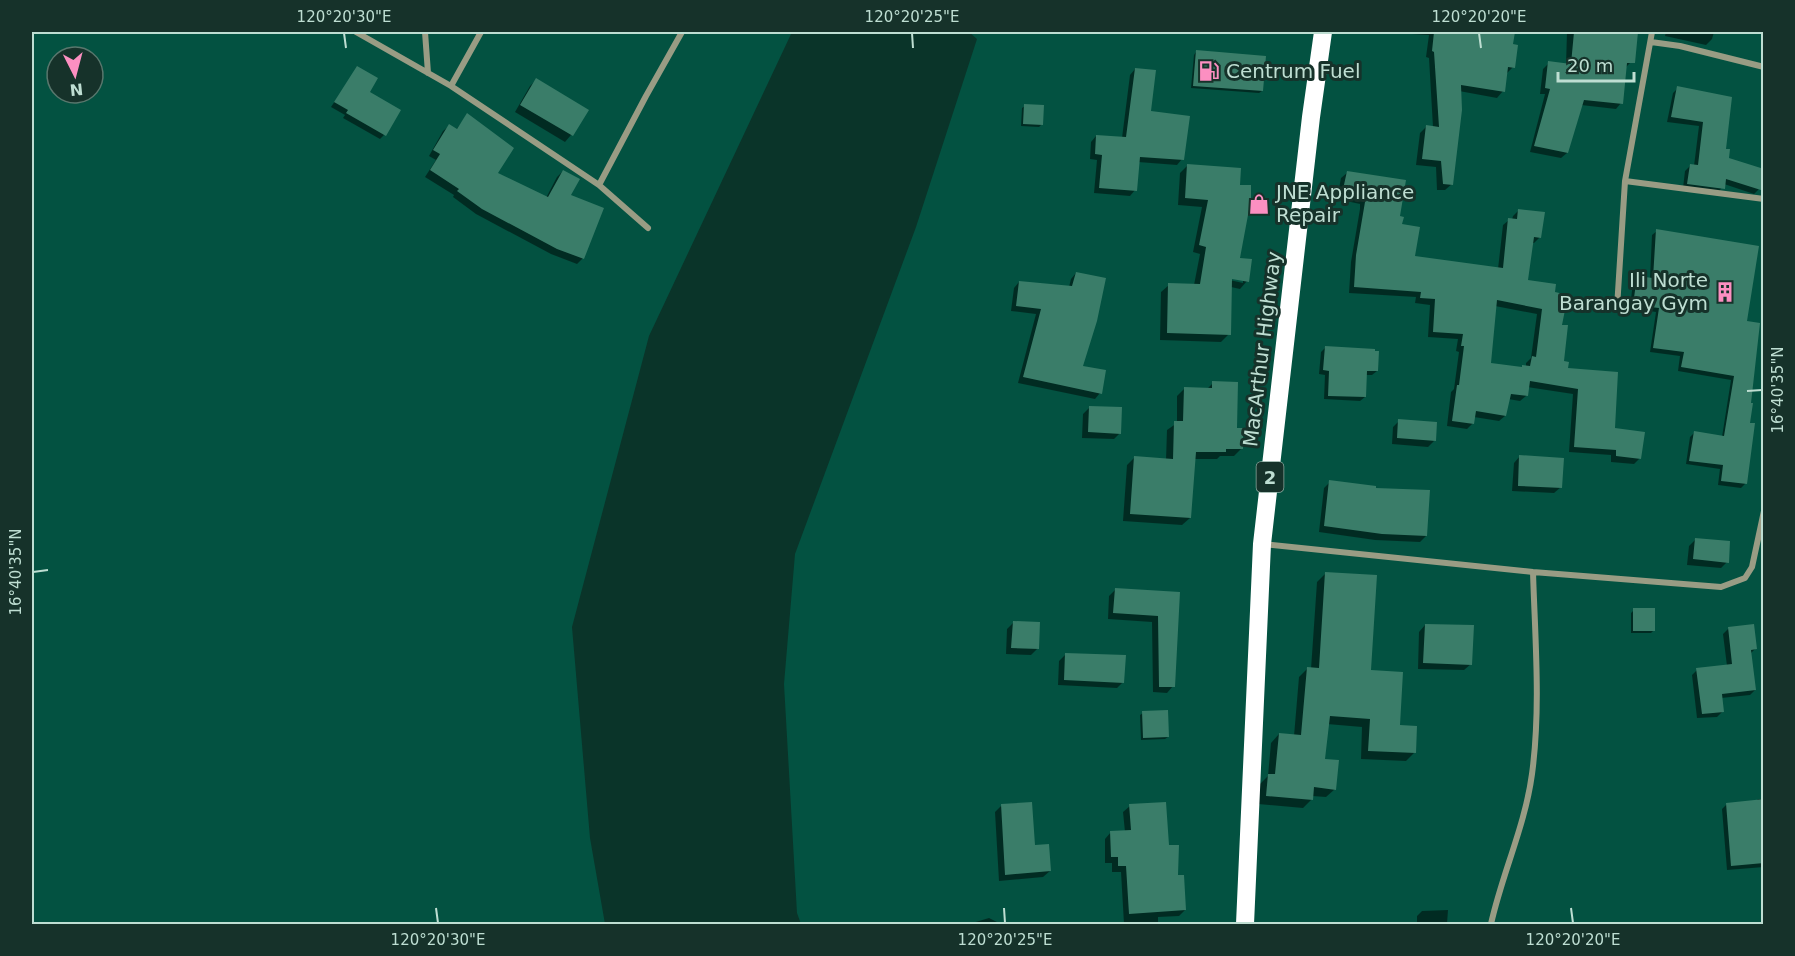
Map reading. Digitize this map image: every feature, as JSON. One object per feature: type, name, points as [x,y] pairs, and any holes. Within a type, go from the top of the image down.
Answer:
[{"type":"highway","name":"MacArthur Highway","points":[[1245,924],[1262,544],[1311,117],[1323,32]]},
{"type":"street","points":[[356,32],[451,86],[599,185],[648,228]]},
{"type":"street","points":[[425,32],[428,73]]},
{"type":"street","points":[[451,86],[481,32]]},
{"type":"street","points":[[599,185],[682,32]]},
{"type":"street","points":[[1617,308],[1625,181],[1652,32]]},
{"type":"street","points":[[1651,42],[1680,46],[1764,67]]},
{"type":"street","points":[[1625,181],[1764,199]]},
{"type":"street","points":[[1262,544],[1533,572],[1720,587],[1745,578],[1752,567],[1764,511]]},
{"type":"street","points":[[1491,924],[1514,853],[1532,776],[1538,709],[1533,572]]},
{"type":"water","points":[[792,32],[969,32],[977,39],[916,227],[795,554],[784,684],[797,913],[801,924],[605,924],[590,838],[572,627],[649,336]]},
{"type":"building","points":[[1434,32],[1515,32],[1513,44],[1518,45],[1515,68],[1508,67],[1505,92],[1461,85],[1462,110],[1453,185],[1443,184],[1441,161],[1422,159],[1426,125],[1439,127],[1434,52],[1432,51]]},
{"type":"building","points":[[1574,32],[1638,32],[1635,63],[1627,63],[1623,104],[1584,100],[1568,153],[1534,146],[1550,89],[1545,88],[1548,61],[1571,64]]},
{"type":"building","points":[[1196,50],[1266,56],[1263,91],[1193,86]]},
{"type":"building","points":[[357,66],[378,78],[370,92],[401,110],[386,136],[346,113],[348,110],[334,102]]},
{"type":"building","points":[[1135,68],[1156,70],[1151,111],[1190,116],[1184,160],[1140,157],[1137,191],[1099,188],[1102,155],[1095,154],[1096,135],[1126,137]]},
{"type":"building","points":[[536,78],[589,110],[573,136],[520,105]]},
{"type":"building","points":[[1677,86],[1732,97],[1726,149],[1730,149],[1729,158],[1764,169],[1764,191],[1726,179],[1725,189],[1687,184],[1690,164],[1698,165],[1703,122],[1671,117]]},
{"type":"building","points":[[1024,104],[1044,105],[1043,125],[1023,124]]},
{"type":"building","points":[[467,113],[514,148],[498,173],[548,197],[563,170],[580,179],[571,195],[604,208],[584,259],[557,249],[482,209],[457,191],[459,189],[430,170],[440,154],[433,150],[449,124],[457,129]]},
{"type":"building","points":[[1187,164],[1241,168],[1240,185],[1251,185],[1251,199],[1240,258],[1252,259],[1249,282],[1232,279],[1231,335],[1167,333],[1168,283],[1200,284],[1206,247],[1199,245],[1208,200],[1185,198]]},
{"type":"building","points":[[1347,171],[1406,180],[1400,216],[1404,217],[1402,224],[1420,227],[1415,256],[1503,268],[1508,218],[1517,219],[1518,209],[1545,212],[1541,238],[1534,237],[1528,280],[1556,284],[1555,292],[1568,295],[1562,325],[1568,325],[1564,361],[1569,362],[1568,368],[1618,372],[1615,428],[1645,432],[1641,459],[1616,456],[1616,450],[1574,447],[1578,389],[1530,381],[1528,396],[1511,394],[1506,416],[1476,411],[1474,424],[1452,421],[1464,346],[1461,346],[1463,334],[1433,332],[1435,299],[1420,298],[1421,292],[1354,287],[1356,255],[1365,198],[1342,194]],"holes":[[[1497,300],[1542,309],[1536,357],[1532,356],[1530,366],[1491,363]]]},
{"type":"building","points":[[1656,229],[1759,246],[1747,321],[1760,323],[1750,423],[1755,423],[1747,484],[1721,481],[1723,465],[1689,461],[1694,431],[1724,436],[1734,376],[1681,367],[1684,352],[1653,348],[1659,308],[1633,305],[1637,276],[1653,278]]},
{"type":"building","points":[[1076,272],[1106,278],[1097,321],[1083,366],[1106,370],[1102,394],[1023,377],[1041,309],[1016,306],[1019,281],[1072,286]]},
{"type":"building","points":[[1325,346],[1379,351],[1378,371],[1367,371],[1366,397],[1328,396],[1329,371],[1323,370]]},
{"type":"building","points":[[1212,381],[1238,382],[1237,428],[1243,428],[1243,449],[1226,449],[1226,452],[1196,452],[1191,518],[1130,514],[1134,456],[1173,459],[1174,421],[1183,421],[1184,387],[1212,388]]},
{"type":"building","points":[[1089,406],[1122,407],[1121,434],[1088,432]]},
{"type":"building","points":[[1398,419],[1437,422],[1436,441],[1397,438]]},
{"type":"building","points":[[1519,455],[1564,458],[1562,488],[1518,486]]},
{"type":"building","points":[[1329,480],[1376,486],[1376,488],[1430,490],[1427,536],[1382,534],[1324,526]]},
{"type":"building","points":[[1695,538],[1730,541],[1729,563],[1693,559]]},
{"type":"building","points":[[1325,572],[1377,575],[1371,670],[1403,672],[1400,725],[1417,726],[1416,753],[1368,751],[1370,719],[1330,716],[1325,759],[1339,760],[1336,790],[1314,787],[1313,800],[1266,796],[1268,774],[1275,774],[1279,733],[1301,735],[1307,667],[1319,668]]},
{"type":"building","points":[[1115,588],[1180,592],[1175,687],[1159,687],[1158,616],[1113,613]]},
{"type":"building","points":[[1633,608],[1655,608],[1655,631],[1633,631]]},
{"type":"building","points":[[1013,621],[1040,622],[1039,649],[1011,648]]},
{"type":"building","points":[[1425,624],[1474,625],[1472,665],[1423,663]]},
{"type":"building","points":[[1754,624],[1757,649],[1751,650],[1756,690],[1722,694],[1724,712],[1702,714],[1696,668],[1732,664],[1728,627]]},
{"type":"building","points":[[1065,653],[1126,655],[1124,683],[1064,680]]},
{"type":"building","points":[[1168,710],[1169,737],[1143,738],[1142,711]]},
{"type":"building","points":[[1764,799],[1764,863],[1731,866],[1726,803]]},
{"type":"building","points":[[1032,802],[1035,845],[1049,844],[1051,871],[1005,875],[1001,804]]},
{"type":"building","points":[[1166,802],[1169,845],[1179,845],[1178,875],[1184,875],[1186,910],[1129,914],[1126,866],[1118,866],[1118,857],[1111,857],[1110,831],[1131,830],[1129,804]]},
{"type":"place","name":"Centrum Fuel","points":[[1209,71]]},
{"type":"place","name":"JNE Appliance Repair","points":[[1259,204]]},
{"type":"place","name":"Ili Norte Barangay Gym","points":[[1725,292]]}]
